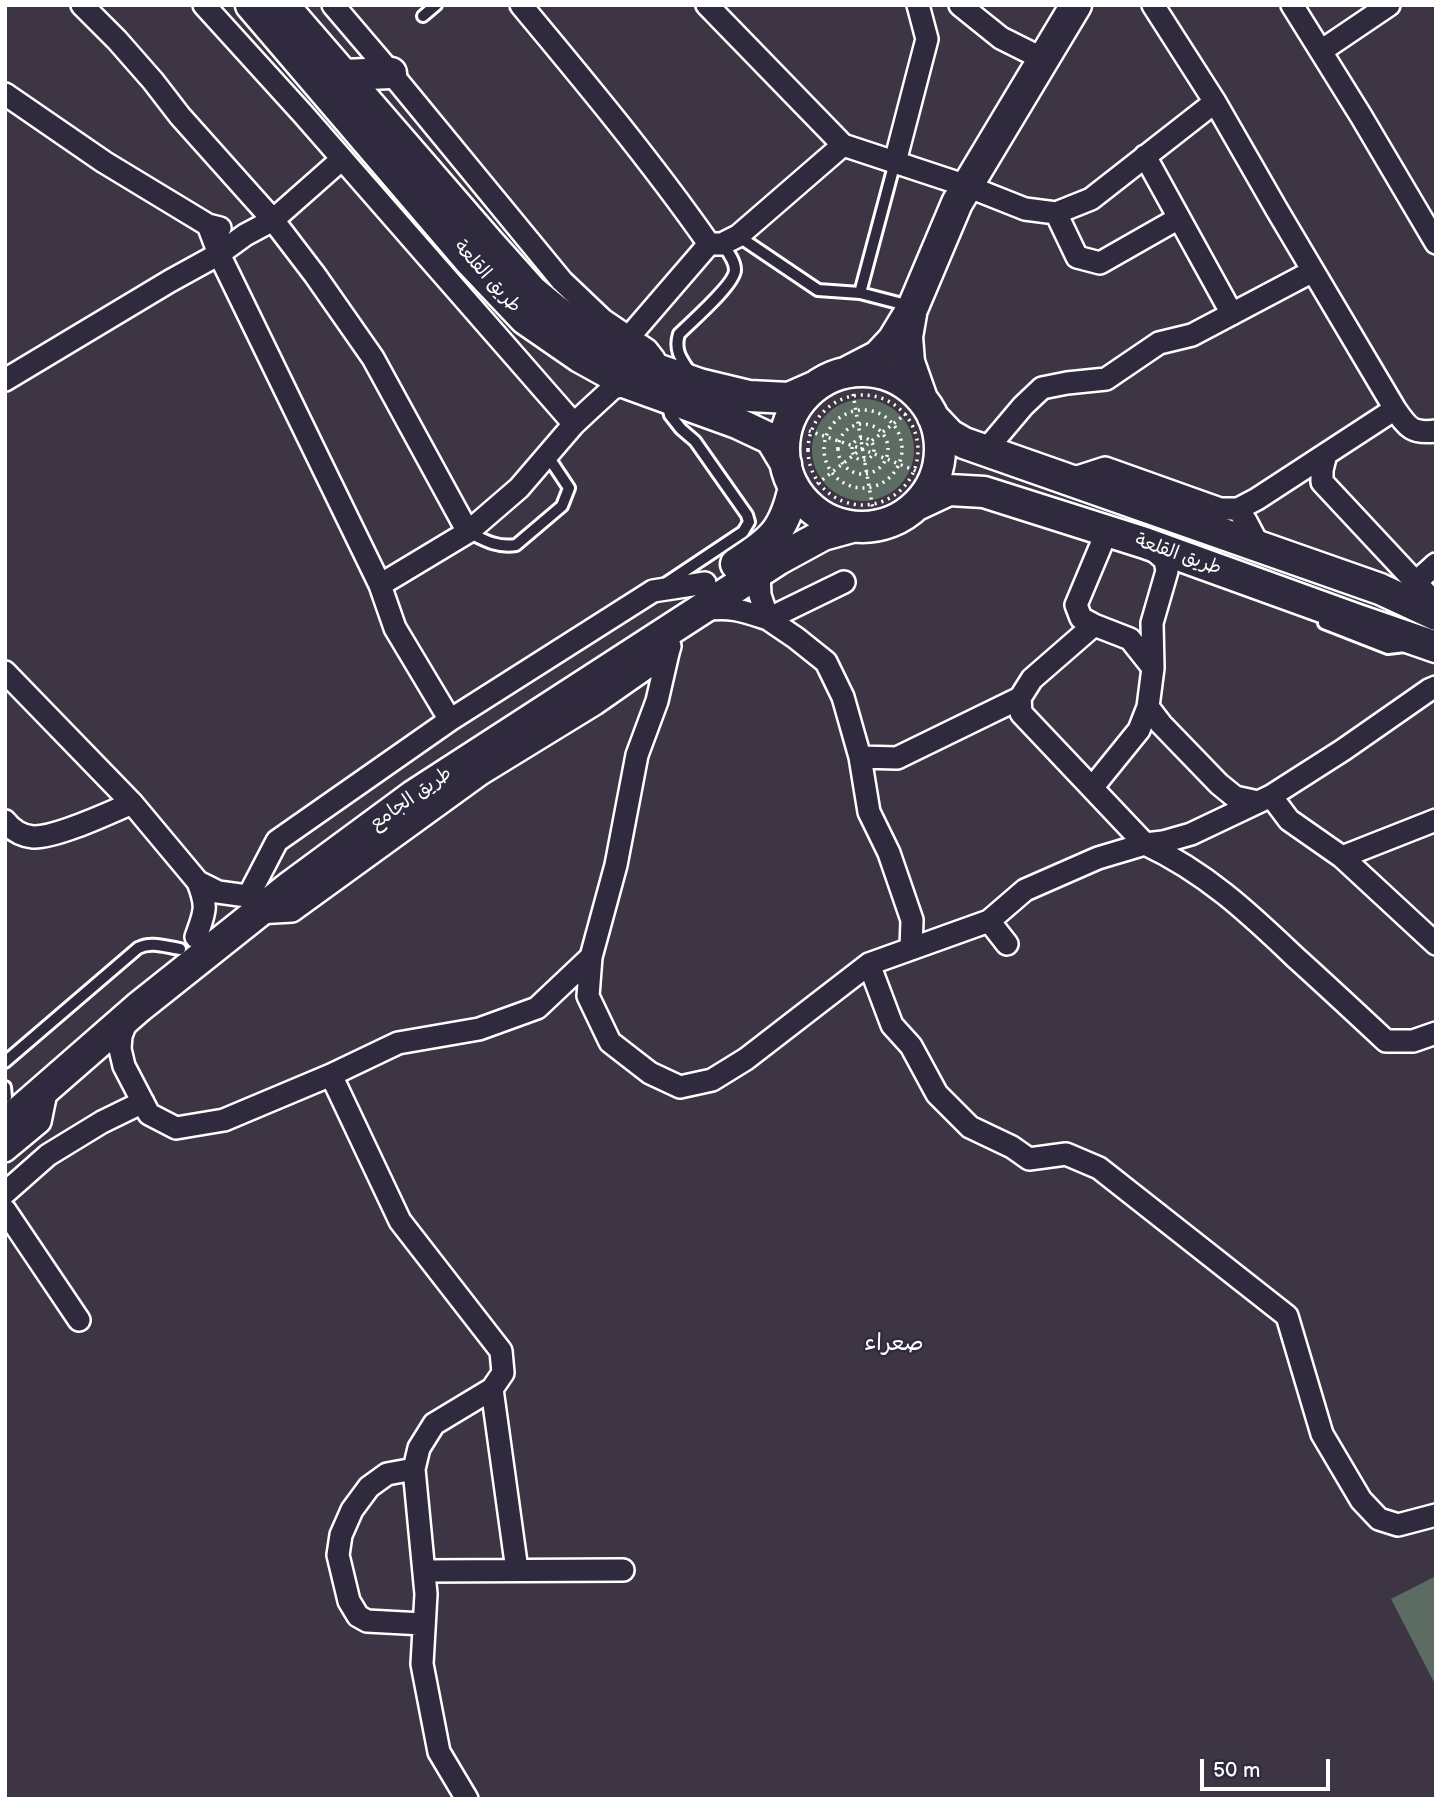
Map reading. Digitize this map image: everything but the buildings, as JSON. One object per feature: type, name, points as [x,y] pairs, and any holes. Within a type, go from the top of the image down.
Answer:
[{"type":"main road","name":"طريق القلعة","points":[[251,5],[470,261],[525,319],[580,357],[629,384],[699,384],[749,396],[789,398],[830,377],[850,383],[869,371],[889,375],[907,385],[920,410],[964,443],[1068,480],[1250,520],[1380,589],[1436,615]]},
{"type":"main road","name":"طريق القلعة","points":[[283,5],[532,290],[593,339],[663,384],[771,439],[800,483],[809,506],[829,520],[867,519]]},
{"type":"main road","points":[[917,505],[931,486],[924,474],[939,464],[940,440],[920,410],[909,362],[907,337],[913,307],[957,203],[1076,5]]},
{"type":"main road","points":[[343,75],[391,73]]},
{"type":"main road","name":"طريق القلعة","points":[[850,383],[894,340],[913,307]]},
{"type":"main road","points":[[799,427],[793,413],[814,387]]},
{"type":"main road","name":"طريق الجامع","points":[[6,1101],[127,991],[188,943],[413,796],[671,640],[702,597],[766,544],[779,529],[800,483],[784,447],[799,427]]},
{"type":"main road","name":"طريق القلعة","points":[[917,505],[949,490],[984,492],[1145,543],[1286,601],[1431,649]]},
{"type":"main road","name":"طريق الجامع","points":[[6,1101],[47,1088],[128,1017],[251,901],[402,779],[702,597],[760,572],[823,535],[867,519],[898,519],[917,505]]},
{"type":"street","points":[[82,5],[117,40],[180,116],[273,220],[315,275],[373,358],[468,532]]},
{"type":"street","points":[[204,5],[574,424]]},
{"type":"street","points":[[333,5],[562,281],[603,320],[647,350],[654,359],[663,384]]},
{"type":"street","points":[[707,5],[843,145],[967,186],[1025,209],[1056,213],[1091,199],[1215,102]]},
{"type":"street","points":[[895,162],[927,39],[918,5]]},
{"type":"street","points":[[960,5],[1001,38],[1043,59]]},
{"type":"street","points":[[1153,5],[1215,102],[1395,409],[1406,425],[1414,431],[1436,431]]},
{"type":"street","points":[[1292,5],[1436,243]]},
{"type":"street","points":[[1321,51],[1389,5]]},
{"type":"street","points":[[534,10],[677,199],[723,241]]},
{"type":"street","points":[[5,94],[104,162],[208,225],[245,235]]},
{"type":"street","points":[[628,338],[723,241],[843,145]]},
{"type":"street","points":[[1145,156],[1232,314]]},
{"type":"street","points":[[5,380],[273,220],[342,159]]},
{"type":"street","points":[[1056,213],[1077,257],[1100,263],[1179,218]]},
{"type":"street","points":[[208,225],[219,254],[380,586],[395,628],[450,720]]},
{"type":"street","points":[[985,451],[1042,388],[1106,379],[1159,343],[1192,335],[1313,271]]},
{"type":"street","points":[[380,586],[468,532],[519,488],[574,424],[613,388],[629,384]]},
{"type":"street","points":[[1068,480],[1105,468],[1250,520],[1294,475],[1395,409]]},
{"type":"street","points":[[1322,482],[1326,454]]},
{"type":"street","points":[[1294,475],[1309,476],[1322,482],[1436,604]]},
{"type":"street","points":[[1107,531],[1076,605],[1081,618],[1130,639],[1153,668]]},
{"type":"street","points":[[1145,543],[1166,560],[1167,571],[1152,623],[1155,716],[1219,784],[1235,797],[1264,799],[1342,857],[1436,944]]},
{"type":"street","points":[[1416,582],[1436,564]]},
{"type":"street","points":[[760,572],[760,595],[768,619]]},
{"type":"street","points":[[768,619],[844,582]]},
{"type":"street","points":[[198,882],[218,892],[251,901],[278,841],[450,720],[653,591],[702,597],[724,607],[768,619],[825,662],[843,697],[860,757],[869,812],[889,853],[912,920],[911,949]]},
{"type":"street","points":[[1130,639],[1152,623]]},
{"type":"street","points":[[860,757],[897,758],[1020,698],[1032,679],[1094,625]]},
{"type":"street","points":[[671,640],[657,701],[637,755],[616,864],[591,957],[588,996],[610,1042],[650,1073],[680,1087],[712,1080],[747,1059],[869,964],[989,921],[1026,891],[1098,858],[1191,834],[1264,799],[1434,691]]},
{"type":"street","points":[[5,672],[132,803],[198,882],[205,901],[203,917],[188,943]]},
{"type":"street","points":[[1020,698],[1021,713],[1145,844],[1199,874],[1253,917],[1386,1041],[1432,1038]]},
{"type":"street","points":[[1092,789],[1139,730],[1155,716]]},
{"type":"street","points":[[1214,823],[1223,802],[1219,784]]},
{"type":"street","points":[[5,821],[13,831],[31,837],[50,835],[132,803]]},
{"type":"street","points":[[1098,858],[1113,842],[1114,825],[1108,805]]},
{"type":"street","points":[[1342,857],[1436,820]]},
{"type":"street","points":[[1191,834],[1187,851],[1199,874]]},
{"type":"street","points":[[912,920],[944,936]]},
{"type":"street","points":[[989,921],[1007,944]]},
{"type":"street","points":[[128,1017],[121,1036],[120,1049],[124,1066],[149,1114],[176,1128],[224,1120],[398,1044],[479,1029],[537,1008],[591,957]]},
{"type":"street","points":[[869,964],[892,1025],[911,1046],[937,1094],[970,1127],[1012,1147],[1029,1159],[1066,1154],[1099,1168],[1287,1316],[1322,1434],[1361,1500],[1379,1519],[1398,1525],[1436,1515]]},
{"type":"street","points":[[69,1068],[91,1060],[107,1060],[124,1066]]},
{"type":"street","points":[[331,1075],[400,1221],[501,1352],[503,1373],[492,1389],[434,1424],[419,1448],[414,1469],[426,1594],[422,1664],[439,1752],[467,1799]]},
{"type":"street","points":[[5,1151],[40,1122],[47,1088]]},
{"type":"street","points":[[5,1193],[48,1155],[102,1122],[143,1102]]},
{"type":"street","points":[[5,1210],[79,1320]]},
{"type":"street","points":[[492,1389],[517,1570]]},
{"type":"street","points":[[414,1469],[387,1474],[369,1487],[352,1510],[341,1535],[338,1555],[349,1601],[358,1616],[367,1621],[423,1624]]},
{"type":"street","points":[[424,1570],[623,1570]]},
{"type":"lane","points":[[423,16],[436,5]]},
{"type":"lane","points":[[860,293],[895,162]]},
{"type":"lane","points":[[723,241],[818,290],[860,293],[913,307]]},
{"type":"lane","points":[[699,384],[681,359],[676,344],[679,334],[730,283],[735,270],[723,241]]},
{"type":"lane","points":[[653,591],[743,532],[749,522],[747,515],[695,441],[670,415],[663,384]]},
{"type":"lane","points":[[468,532],[496,545],[516,545],[562,506],[569,488],[547,455]]},
{"type":"lane","points":[[1317,620],[1388,649],[1431,649]]},
{"type":"lane","points":[[5,1062],[138,948],[152,944],[188,943]]},
{"type":"path","points":[[850,383],[868,394],[920,410]]},
{"type":"path","points":[[850,383],[870,489],[867,519]]},
{"type":"path","points":[[799,427],[817,418],[839,399],[850,383]]},
{"type":"path","points":[[855,410],[866,410],[886,417],[893,424],[902,443],[902,454],[900,464],[888,480],[870,489],[855,488],[842,483],[831,473],[825,462],[823,449],[825,436],[837,419],[855,410]]},
{"type":"path","points":[[800,483],[831,473],[893,424],[920,410]]},
{"type":"path","points":[[920,410],[913,427],[924,474]]},
{"type":"path","points":[[858,425],[871,426],[882,433],[887,445],[886,458],[878,468],[867,474],[858,474],[843,464],[838,449],[839,441],[846,430],[858,425]]},
{"type":"path","points":[[799,427],[924,474]]},
{"type":"path","points":[[799,427],[810,467],[800,483]]},
{"type":"path","points":[[866,438],[871,442],[874,447],[870,458],[860,460],[853,455],[852,445],[855,440],[866,438]]},
{"type":"path","points":[[867,519],[908,482],[924,474]]},
{"type":"path","points":[[800,483],[852,505],[867,519]]},
{"type":"green space","points":[[863,399],[882,403],[899,414],[910,431],[914,450],[910,469],[899,486],[882,497],[863,501],[844,497],[827,486],[816,469],[812,450],[816,431],[827,414],[844,403]]},
{"type":"green space","points":[[1436,1576],[1436,1686],[1391,1599]]},
{"type":"district","name":"صعراء","points":[[894,1344]]}]
